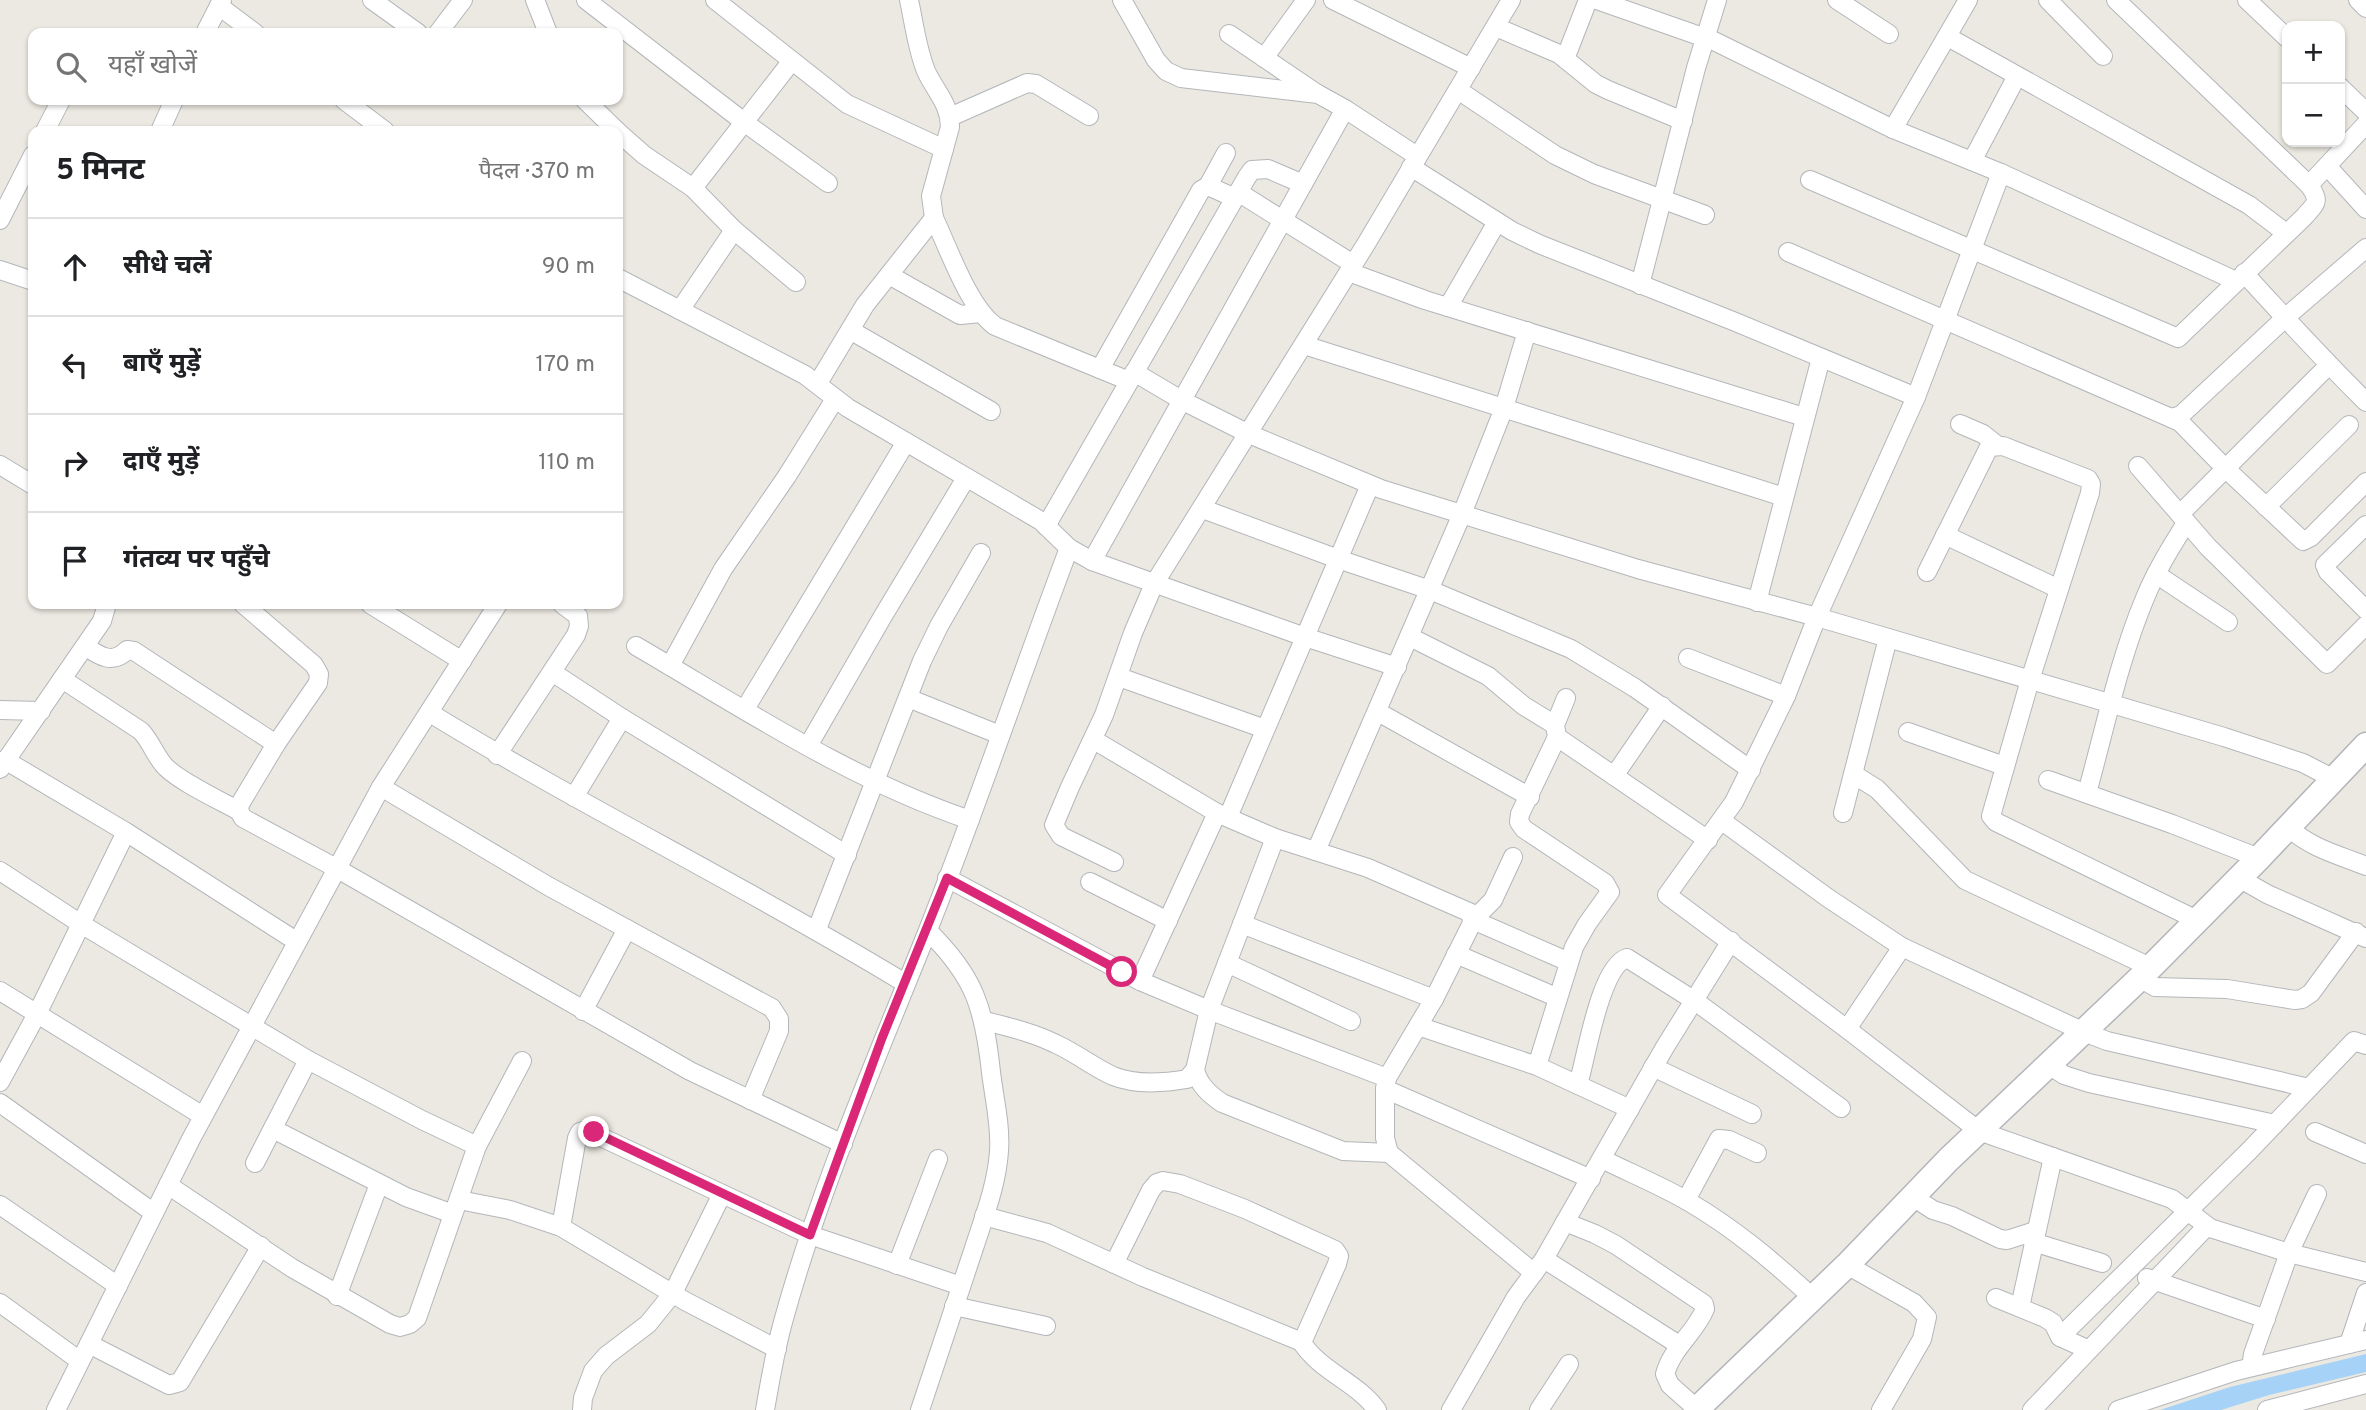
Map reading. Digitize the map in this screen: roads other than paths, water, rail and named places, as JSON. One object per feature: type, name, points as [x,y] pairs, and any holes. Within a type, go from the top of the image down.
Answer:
[{"type":"street","points":[[372,0],[411,28]]},
{"type":"street","points":[[442,28],[463,0]]},
{"type":"street","points":[[535,0],[546,28]]},
{"type":"street","points":[[715,0],[847,104],[944,149]]},
{"type":"street","points":[[909,0],[927,72],[950,117],[950,127],[931,196],[934,218],[981,313],[995,326],[1100,369],[1132,377],[1249,434],[1370,485],[1638,569],[1817,617],[2270,752],[2314,767],[2334,779]]},
{"type":"street","points":[[1122,0],[1156,60],[1166,71],[1181,78],[1318,94]]},
{"type":"street","points":[[1264,58],[1306,0]]},
{"type":"street","points":[[1333,0],[1471,68]]},
{"type":"street","points":[[1114,862],[1061,836],[1054,825],[1094,740],[1154,584],[1304,345],[1511,0]]},
{"type":"street","points":[[1564,59],[1588,0]]},
{"type":"street","points":[[1597,0],[1706,38],[1893,129],[2240,277],[2286,317],[2307,343],[2366,402]]},
{"type":"street","points":[[1640,285],[1717,0]]},
{"type":"street","points":[[1893,129],[1968,0]]},
{"type":"street","points":[[2048,0],[2104,56]]},
{"type":"street","points":[[1810,180],[2178,338],[2316,204],[2315,194],[2116,0]]},
{"type":"street","points":[[2247,0],[2282,33]]},
{"type":"street","points":[[2358,0],[2366,8]]},
{"type":"street","points":[[590,1],[744,122],[828,183]]},
{"type":"street","points":[[1844,2],[1889,34]]},
{"type":"street","points":[[208,28],[220,3],[249,28]]},
{"type":"street","points":[[1496,27],[1564,59],[1596,84],[1683,121]]},
{"type":"street","points":[[1229,34],[1345,109],[1497,222],[1539,244],[1916,397]]},
{"type":"street","points":[[1948,37],[2249,205],[2286,233]]},
{"type":"street","points":[[693,188],[791,62]]},
{"type":"street","points":[[1972,161],[2017,76]]},
{"type":"street","points":[[950,117],[1027,83],[1089,116]]},
{"type":"street","points":[[1458,90],[1555,155],[1594,174],[1705,215]]},
{"type":"street","points":[[2345,92],[2366,111]]},
{"type":"street","points":[[48,126],[58,105]]},
{"type":"street","points":[[162,126],[172,105]]},
{"type":"street","points":[[351,105],[378,126]]},
{"type":"street","points":[[590,105],[611,126]]},
{"type":"street","points":[[1093,561],[1345,109]]},
{"type":"street","points":[[2309,186],[2366,124]]},
{"type":"street","points":[[623,137],[644,155],[693,188],[734,230],[796,282]]},
{"type":"street","points":[[1100,369],[1198,195],[1208,186],[1226,153]]},
{"type":"street","points":[[0,220],[28,165]]},
{"type":"street","points":[[2327,166],[2366,209]]},
{"type":"street","points":[[1046,526],[1252,170],[1268,169],[1303,184]]},
{"type":"street","points":[[2001,173],[1916,397],[1817,617],[1786,696],[1751,770],[1722,821],[1667,895],[1979,1131],[2172,1199],[2207,1226],[2289,1253],[2366,1272]]},
{"type":"street","points":[[1208,186],[1236,195],[1282,219],[1351,268],[1448,307],[1804,417]]},
{"type":"street","points":[[818,383],[865,305],[934,218]]},
{"type":"street","points":[[1448,307],[1497,222]]},
{"type":"street","points":[[680,310],[734,230]]},
{"type":"street","points":[[2171,418],[2181,415],[2286,317],[2366,248]]},
{"type":"street","points":[[1788,252],[2180,422],[2303,541],[2366,610]]},
{"type":"street","points":[[0,270],[28,279]]},
{"type":"street","points":[[889,275],[960,315],[981,313]]},
{"type":"street","points":[[623,281],[818,383],[835,399],[1046,526],[1069,548],[1093,561],[1397,667]]},
{"type":"street","points":[[850,330],[991,411]]},
{"type":"street","points":[[1316,851],[1462,514],[1503,408],[1527,331]]},
{"type":"street","points":[[1304,345],[1784,497]]},
{"type":"street","points":[[1757,602],[1821,358]]},
{"type":"street","points":[[2087,793],[2137,620],[2183,518],[2225,468],[2329,365]]},
{"type":"street","points":[[670,666],[723,569],[787,476],[835,399]]},
{"type":"street","points":[[1960,424],[1983,434],[1997,445],[2084,476],[2091,484],[2004,766],[1991,812],[1992,820],[2197,920]]},
{"type":"street","points":[[2266,507],[2349,425]]},
{"type":"street","points":[[745,709],[906,442]]},
{"type":"street","points":[[1927,572],[1985,453],[1989,447],[1997,445]]},
{"type":"street","points":[[0,465],[28,482]]},
{"type":"street","points":[[2138,466],[2208,547],[2328,664],[2366,625]]},
{"type":"street","points":[[808,746],[966,478]]},
{"type":"street","points":[[2303,541],[2311,537],[2366,482]]},
{"type":"street","points":[[1140,981],[1265,729],[1370,485]]},
{"type":"street","points":[[1203,509],[1430,590],[1572,649],[1662,706],[1751,770]]},
{"type":"street","points":[[2325,568],[2326,563],[2366,525]]},
{"type":"street","points":[[1945,534],[2059,589]]},
{"type":"street","points":[[765,1410],[782,1324],[810,1235],[970,820],[1069,548]]},
{"type":"street","points":[[817,929],[939,626],[981,553]]},
{"type":"street","points":[[2156,574],[2228,622]]},
{"type":"street","points":[[106,609],[102,621],[3,764],[126,832],[296,941]]},
{"type":"street","points":[[239,811],[240,804],[276,744],[318,683],[319,674],[314,665],[249,609]]},
{"type":"street","points":[[378,609],[463,661]]},
{"type":"street","points":[[56,1410],[203,1116],[296,941],[381,787],[495,609]]},
{"type":"street","points":[[497,755],[576,635],[578,616],[569,609]]},
{"type":"street","points":[[1410,637],[1488,676],[1614,776],[1708,840]]},
{"type":"street","points":[[1843,813],[1888,638]]},
{"type":"street","points":[[85,646],[100,657],[111,659],[127,650],[134,651],[276,744]]},
{"type":"street","points":[[636,646],[808,746],[877,782],[935,808],[970,820]]},
{"type":"street","points":[[1688,658],[1786,696]]},
{"type":"street","points":[[552,672],[622,718],[847,855]]},
{"type":"street","points":[[1119,677],[1265,729]]},
{"type":"street","points":[[62,679],[141,731],[152,742],[163,765],[173,774],[239,811],[243,818],[690,1072],[843,1144]]},
{"type":"street","points":[[908,698],[1000,735]]},
{"type":"street","points":[[1537,1066],[1569,962],[1581,933],[1610,889],[1605,883],[1524,830],[1519,822],[1556,731],[1566,698]]},
{"type":"street","points":[[1614,776],[1662,706]]},
{"type":"street","points":[[0,710],[41,711]]},
{"type":"street","points":[[1378,712],[1530,797]]},
{"type":"street","points":[[429,713],[497,755],[817,929],[905,983]]},
{"type":"street","points":[[574,797],[622,718]]},
{"type":"street","points":[[1908,732],[2004,766]]},
{"type":"street","points":[[1094,740],[1222,815],[1275,838],[1368,869],[1463,909],[1471,913],[1473,920]]},
{"type":"street","points":[[1565,1222],[1616,1245],[1704,1304],[1706,1309],[1700,1320],[1679,1345],[1667,1369],[1670,1385],[1697,1409],[2145,972],[2259,858],[2366,745]]},
{"type":"street","points":[[1853,774],[1877,789],[1965,880],[2145,972],[2155,987],[2227,989],[2302,999],[2311,993],[2361,935],[2267,894],[2239,878]]},
{"type":"street","points":[[2048,780],[2259,858]]},
{"type":"street","points":[[381,787],[548,886],[772,1008],[779,1019],[779,1031],[750,1100]]},
{"type":"street","points":[[1722,821],[1828,898],[1902,947],[2084,1032],[2107,1041],[2309,1088]]},
{"type":"street","points":[[2288,827],[2300,839],[2366,866]]},
{"type":"street","points":[[0,1082],[37,1014],[126,832]]},
{"type":"street","points":[[985,1021],[1029,1033],[1056,1044],[1125,1080],[1170,1083],[1187,1079],[1195,1070],[1209,1010],[1275,838]]},
{"type":"street","points":[[1513,858],[1493,900],[1473,920],[1434,999],[1386,1084],[1386,1146],[1389,1153],[1539,1266],[1679,1345]]},
{"type":"street","points":[[0,872],[81,924],[308,1060],[477,1146]]},
{"type":"street","points":[[947,878],[1140,981],[1386,1084],[1591,1179]]},
{"type":"street","points":[[1090,882],[1168,921]]},
{"type":"street","points":[[1473,920],[1569,962]]},
{"type":"street","points":[[1242,924],[1434,999]]},
{"type":"street","points":[[583,1011],[627,929]]},
{"type":"street","points":[[920,1410],[984,1216],[999,1151],[999,1127],[985,1021],[973,989],[961,968],[928,931]]},
{"type":"street","points":[[1451,1410],[1484,1350],[1591,1179],[1653,1067],[1731,942]]},
{"type":"street","points":[[1847,1029],[1902,947]]},
{"type":"street","points":[[1456,954],[1556,998]]},
{"type":"street","points":[[1578,1085],[1598,1004],[1614,969],[1621,960],[1627,958],[1695,1001],[1842,1108]]},
{"type":"street","points":[[1227,963],[1351,1021]]},
{"type":"street","points":[[0,991],[203,1116]]},
{"type":"street","points":[[1418,1026],[1537,1066],[1630,1109]]},
{"type":"street","points":[[2032,1410],[2075,1343],[2128,1270],[2354,1041],[2366,1045]]},
{"type":"street","points":[[256,1163],[308,1060]]},
{"type":"street","points":[[168,1185],[337,1296],[390,1324],[400,1327],[410,1324],[416,1318],[477,1146],[522,1061]]},
{"type":"street","points":[[2049,1065],[2064,1075],[2089,1083],[2275,1124]]},
{"type":"street","points":[[1653,1067],[1752,1114]]},
{"type":"street","points":[[1195,1070],[1203,1087],[1222,1103],[1343,1151],[1389,1153]]},
{"type":"street","points":[[0,1103],[154,1213]]},
{"type":"street","points":[[273,1129],[425,1205],[510,1210],[561,1227],[730,1326],[777,1349]]},
{"type":"street","points":[[561,1227],[578,1138],[580,1132],[586,1130],[810,1235],[961,1286]]},
{"type":"street","points":[[2315,1132],[2366,1154]]},
{"type":"street","points":[[1686,1200],[1719,1139],[1729,1140],[1756,1153]]},
{"type":"street","points":[[2020,1307],[2053,1157]]},
{"type":"street","points":[[897,1265],[938,1159]]},
{"type":"street","points":[[1602,1159],[1686,1200],[1762,1251],[1813,1297]]},
{"type":"street","points":[[984,1216],[1047,1233],[1114,1264],[1291,1339],[1300,1340],[1304,1338],[1337,1264],[1338,1253],[1245,1209],[1171,1181],[1157,1183],[1151,1190],[1114,1264]]},
{"type":"street","points":[[337,1296],[379,1184]]},
{"type":"street","points":[[582,1410],[583,1398],[593,1371],[606,1356],[648,1324],[673,1293],[722,1194]]},
{"type":"street","points":[[2250,1367],[2289,1253],[2316,1194]]},
{"type":"street","points":[[1913,1197],[1933,1210],[2000,1239],[2034,1236],[2102,1263]]},
{"type":"street","points":[[0,1205],[118,1286]]},
{"type":"street","points":[[2075,1343],[2154,1281],[2207,1226]]},
{"type":"street","points":[[89,1344],[169,1385],[175,1385],[180,1382],[261,1246]]},
{"type":"street","points":[[1847,1265],[1914,1303],[1927,1317],[1922,1339],[1881,1410]]},
{"type":"street","points":[[2128,1270],[2266,1319]]},
{"type":"street","points":[[2118,1410],[2250,1367],[2357,1342],[2366,1293]]},
{"type":"street","points":[[1996,1298],[2049,1320],[2075,1343]]},
{"type":"street","points":[[0,1303],[80,1361]]},
{"type":"street","points":[[954,1306],[1046,1326]]},
{"type":"street","points":[[1300,1340],[1315,1361],[1370,1400],[1377,1410]]},
{"type":"street","points":[[1539,1410],[1569,1364]]},
{"type":"street","points":[[2267,1410],[2366,1384]]},
{"type":"water","points":[[2366,1354],[2366,1372],[2269,1395],[2221,1410],[2160,1410],[2230,1387]]}]
